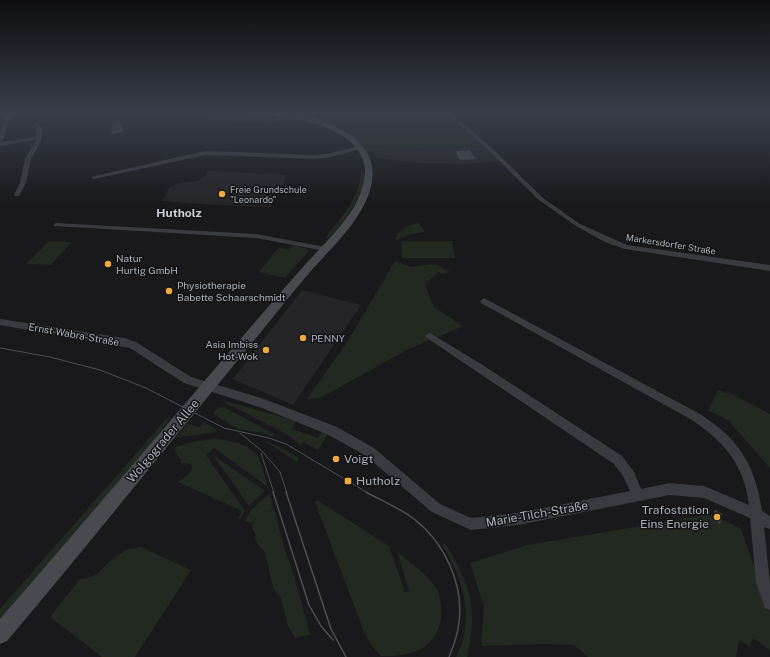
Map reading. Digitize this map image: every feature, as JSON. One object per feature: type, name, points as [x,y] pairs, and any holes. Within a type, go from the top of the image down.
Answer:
[{"type":"main road","name":"Wolgograder Allee","points":[[0,634],[162,444],[208,387],[325,249],[358,206],[366,190],[368,165],[359,148],[354,143]]},
{"type":"street","points":[[17,195],[22,189],[27,160],[31,151],[39,143]]},
{"type":"street","name":"Markersdorfer Straße","points":[[483,143],[541,199],[578,225],[608,240],[625,247],[770,268]]},
{"type":"street","points":[[94,177],[205,154],[314,157],[326,156],[359,148]]},
{"type":"street","points":[[56,225],[256,236],[325,249]]},
{"type":"street","points":[[484,301],[696,417],[716,430],[741,459],[748,473],[756,514],[763,584],[770,603]]},
{"type":"street","name":"Ernst-Wabra-Straße","points":[[0,322],[124,342],[139,349],[188,380],[208,387]]},
{"type":"street","points":[[430,336],[480,367],[618,460],[632,478],[638,495]]},
{"type":"street","name":"Marie-Tilch-Straße","points":[[208,387],[264,404],[333,431],[370,452],[436,508],[471,524],[518,519],[670,489],[704,492],[756,514],[770,523]]},
{"type":"shaded area","points":[[356,143],[480,143],[484,146],[364,152]]},
{"type":"shaded area","points":[[484,146],[500,161],[463,164],[420,163],[376,158],[374,152]]},
{"type":"shaded area","name":"Freie Grundschule \"Leonardo\"","points":[[208,170],[287,175],[271,207],[212,205],[162,201],[169,188],[178,183],[198,181],[204,177]]},
{"type":"shaded area","points":[[361,173],[365,174],[361,192],[357,201],[328,239],[325,238],[343,216],[353,200],[360,182]]},
{"type":"shaded area","points":[[419,223],[425,232],[411,234],[397,240],[395,239],[405,228]]},
{"type":"shaded area","points":[[49,241],[72,242],[51,265],[26,264]]},
{"type":"shaded area","points":[[401,241],[452,241],[455,258],[402,258]]},
{"type":"shaded area","points":[[294,245],[307,249],[308,252],[285,278],[259,272],[279,247],[287,250]]},
{"type":"shaded area","points":[[395,261],[411,267],[435,264],[450,272],[442,274],[438,272],[425,285],[434,307],[463,326],[407,350],[320,398],[307,399],[349,339]]},
{"type":"shaded area","points":[[302,290],[361,305],[293,405],[233,379]]},
{"type":"shaded area","points":[[718,390],[734,395],[770,414],[770,468],[728,420],[708,410]]},
{"type":"shaded area","points":[[225,401],[296,421],[292,429],[318,438],[322,431],[328,434],[318,450],[303,442],[301,445],[286,434],[224,402]]},
{"type":"shaded area","points":[[222,407],[274,434],[272,437],[262,433],[238,429],[213,414],[216,409]]},
{"type":"shaded area","points":[[170,417],[161,432],[0,621],[0,609],[167,418]]},
{"type":"shaded area","points":[[204,422],[217,430],[215,432],[176,438],[188,423],[199,428]]},
{"type":"shaded area","points":[[215,439],[232,441],[250,449],[258,456],[263,467],[268,487],[214,448],[206,455],[245,511],[240,519],[238,519],[242,511],[178,482],[190,472],[192,467],[191,464],[181,463],[181,460],[174,449],[191,442]]},
{"type":"shaded area","points":[[263,440],[280,447],[299,458],[297,462]]},
{"type":"shaded area","points":[[213,455],[265,491],[249,506]]},
{"type":"shaded area","points":[[270,493],[273,508],[267,514],[274,509],[310,635],[295,638],[288,626],[281,598],[273,588],[265,552],[259,546],[255,538],[256,535],[253,530],[253,526],[256,517],[251,523],[245,521],[251,510]]},
{"type":"shaded area","points":[[317,500],[389,546],[405,592],[409,591],[397,551],[434,584],[440,600],[441,619],[438,630],[427,645],[420,650],[411,653],[391,656],[381,656],[373,647],[364,632],[315,502]]},
{"type":"shaded area","points":[[711,514],[741,529],[770,612],[770,650],[753,638],[750,647],[739,640],[736,657],[588,657],[574,645],[545,644],[481,646],[484,607],[470,563],[528,545]]},
{"type":"shaded area","points":[[445,543],[461,572],[470,597],[472,624],[467,657],[456,657],[462,643],[466,614],[461,585],[456,571],[442,545]]},
{"type":"shaded area","points":[[141,547],[191,570],[135,657],[102,657],[50,617],[79,580],[96,575],[110,561],[128,549]]},
{"type":"building","points":[[470,150],[476,159],[460,160],[455,151]]},
{"type":"building","name":"Trafostation Eins Energie","points":[[715,510],[722,514],[720,524],[713,520]]},
{"type":"tram line","points":[[0,348],[50,357],[100,370],[146,388],[224,428],[269,438],[286,444],[368,493]]},
{"type":"tram line","points":[[240,433],[262,451],[280,472],[287,493]]},
{"type":"tram line","points":[[261,453],[274,493]]},
{"type":"tram line","points":[[273,492],[309,605],[321,626],[333,640]]},
{"type":"tram line","points":[[286,492],[331,629],[346,657]]},
{"type":"tram line","points":[[366,492],[409,515],[425,528],[443,552],[450,565],[455,579],[460,608],[458,631],[449,657]]},
{"type":"place","name":"Freie Grundschule \"Leonardo\"","points":[[222,194]]},
{"type":"place","name":"Natur Hurtig GmbH","points":[[108,264]]},
{"type":"place","name":"Physiotherapie Babette Schaarschmidt","points":[[169,291]]},
{"type":"place","name":"PENNY","points":[[303,338]]},
{"type":"place","name":"Asia Imbiss Hot-Wok","points":[[266,350]]},
{"type":"place","name":"Voigt","points":[[336,459]]},
{"type":"place","name":"Hutholz","points":[[348,481]]},
{"type":"place","name":"Trafostation Eins Energie","points":[[717,517]]},
{"type":"district","name":"Hutholz","points":[[179,213]]}]
